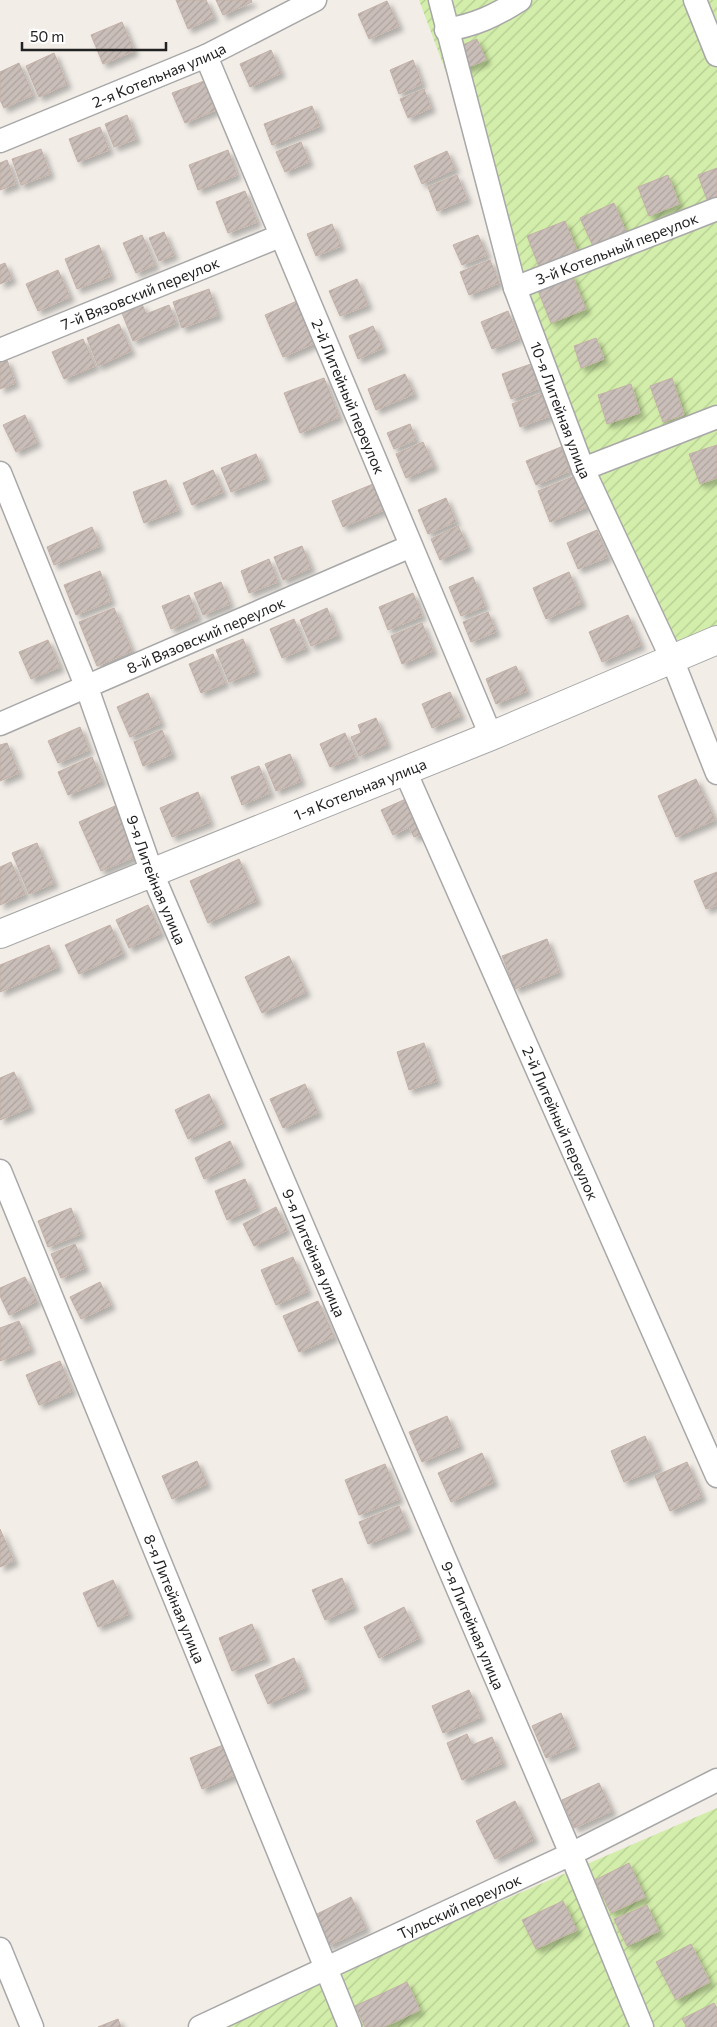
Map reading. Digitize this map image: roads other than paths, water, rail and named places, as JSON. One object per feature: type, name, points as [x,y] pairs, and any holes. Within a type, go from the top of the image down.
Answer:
[{"type":"street","name":"2-я Котельная улица","points":[[0,141],[206,56],[315,0]]},
{"type":"street","points":[[440,0],[446,30],[472,25],[503,11],[520,0]]},
{"type":"street","points":[[694,0],[717,55]]},
{"type":"street","name":"10-я Литейная улица","points":[[446,30],[515,288],[583,469],[672,659],[717,774]]},
{"type":"street","name":"2-й Литейный переулок","points":[[206,56],[491,736]]},
{"type":"street","name":"3-й Котельный переулок","points":[[515,288],[717,209]]},
{"type":"street","name":"7-й Вязовский переулок","points":[[0,350],[280,236]]},
{"type":"street","points":[[583,469],[717,417]]},
{"type":"street","name":"9-я Литейная улица","points":[[0,473],[87,688],[152,873],[571,1854],[642,2027]]},
{"type":"street","name":"8-й Вязовский переулок","points":[[0,724],[87,688],[411,546]]},
{"type":"street","name":"1-я Котельная улица","points":[[0,934],[491,736],[717,640]]},
{"type":"street","name":"2-й Литейный переулок","points":[[405,771],[717,1476]]},
{"type":"street","name":"8-я Литейная улица","points":[[0,1171],[350,2027]]},
{"type":"street","name":"Тульский переулок","points":[[200,2027],[571,1854],[717,1780]]},
{"type":"street","points":[[0,1949],[32,2027]]}]
